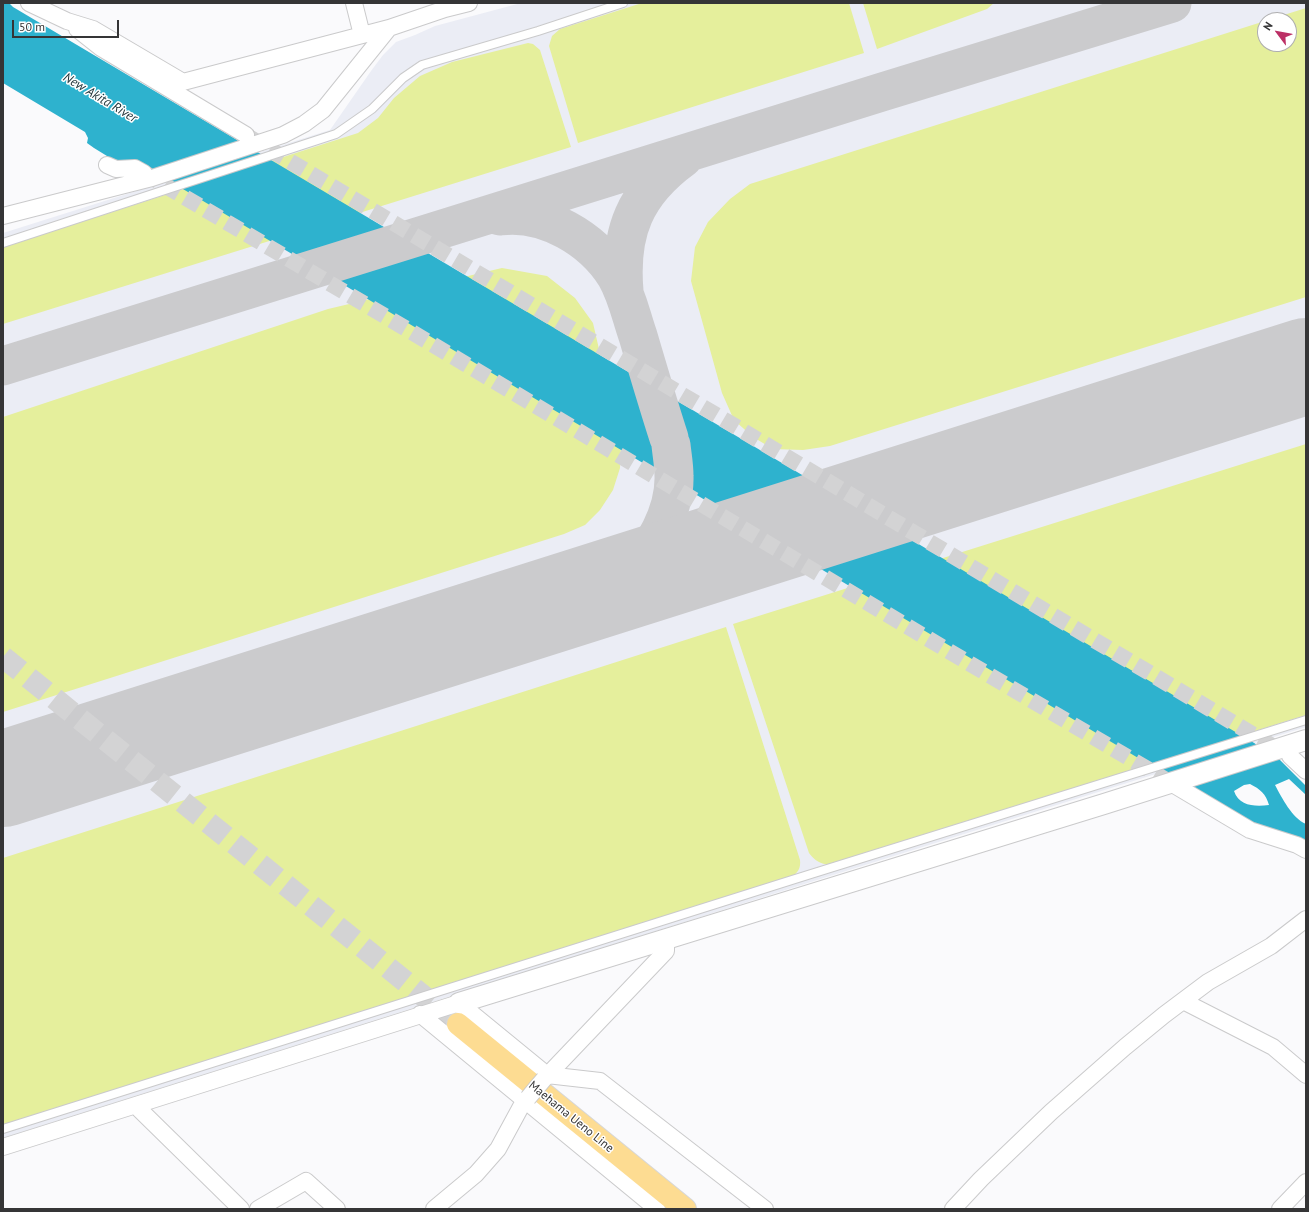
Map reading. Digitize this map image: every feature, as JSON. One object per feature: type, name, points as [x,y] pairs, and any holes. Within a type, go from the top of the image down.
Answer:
[{"type":"main road","name":"Maehama Ueno Line","points":[[458,1024],[685,1209]]},
{"type":"street","points":[[29,3],[67,21],[93,29],[182,82],[389,28],[445,9],[469,3]]},
{"type":"street","points":[[354,3],[362,35]]},
{"type":"street","points":[[67,21],[101,48],[246,135]]},
{"type":"street","points":[[3,216],[152,178],[283,135],[304,124],[323,110],[389,28]]},
{"type":"street","points":[[107,165],[116,169],[135,168],[144,173]]},
{"type":"street","points":[[3,1148],[420,1014],[666,940],[1306,740]]},
{"type":"street","points":[[1290,756],[1306,771]]},
{"type":"street","points":[[1176,786],[1250,830],[1297,845],[1306,850]]},
{"type":"street","points":[[953,1209],[980,1179],[1051,1112],[1125,1047],[1208,982],[1271,946],[1306,919]]},
{"type":"street","points":[[434,1209],[476,1174],[498,1149],[526,1099],[666,951],[666,940]]},
{"type":"street","points":[[1183,1001],[1273,1047],[1306,1075]]},
{"type":"street","points":[[459,1002],[546,1077],[600,1081],[765,1209]]},
{"type":"street","points":[[420,1014],[526,1099],[657,1209]]},
{"type":"street","points":[[136,1106],[241,1209]]},
{"type":"street","points":[[258,1209],[306,1180],[337,1209]]},
{"type":"street","points":[[1280,1209],[1306,1182]]},
{"type":"lane","points":[[3,243],[336,134],[372,109],[403,78],[422,64],[538,31],[623,3]]},
{"type":"lane","points":[[3,1130],[1306,720]]},
{"type":"shaded area","points":[[521,3],[1306,3],[1306,727],[3,1138],[3,233],[330,130],[383,55],[396,42],[435,26]]},
{"type":"green space","points":[[642,3],[849,3],[864,53],[578,143],[549,46],[552,36],[560,29]]},
{"type":"green space","points":[[863,3],[994,3],[987,9],[877,49]]},
{"type":"green space","points":[[1306,8],[1306,297],[830,446],[803,450],[773,449],[753,437],[734,420],[722,393],[691,281],[695,247],[708,222],[730,199],[750,184],[1257,24],[1257,52],[1297,52],[1297,12],[1293,12]]},
{"type":"green space","points":[[528,43],[533,44],[540,50],[571,147],[3,324],[3,247],[358,133],[378,118],[394,98],[420,76],[452,62]]},
{"type":"green space","points":[[502,268],[547,276],[575,298],[593,323],[621,445],[620,468],[613,490],[600,510],[585,525],[564,534],[3,712],[3,417],[328,309]]},
{"type":"green space","points":[[1306,444],[1306,715],[835,864],[820,863],[809,853],[733,624]]},
{"type":"green space","points":[[726,627],[800,860],[799,868],[793,876],[3,1125],[3,858]]},
{"type":"water","name":"New Akita River","points":[[3,3],[9,3],[13,7],[1276,756],[1306,786],[1306,795],[1289,779],[1275,785],[1292,812],[1306,824],[1306,842],[1249,824],[151,170],[120,164],[87,143],[88,138],[85,132],[3,83]],"holes":[[[1250,784],[1260,790],[1268,801],[1269,805],[1258,806],[1244,803],[1236,796],[1234,791],[1244,785]]]},
{"type":"taxiway","points":[[3,366],[1172,3]]},
{"type":"taxiway","points":[[624,291],[624,250],[628,232],[634,216],[642,200],[653,185],[666,171],[683,158]]},
{"type":"taxiway","points":[[500,216],[517,215],[534,218],[566,230],[581,239],[594,250],[616,276],[626,298],[669,438]]},
{"type":"taxiway","points":[[583,595],[622,577],[637,564],[654,542],[667,516],[671,503],[674,472],[671,445]]},
{"type":"runway","points":[[3,779],[1306,366]]},
{"type":"tunnel","points":[[249,137],[1284,753]]},
{"type":"tunnel","points":[[144,173],[1176,786]]},
{"type":"tunnel","points":[[3,657],[458,1024]]}]
